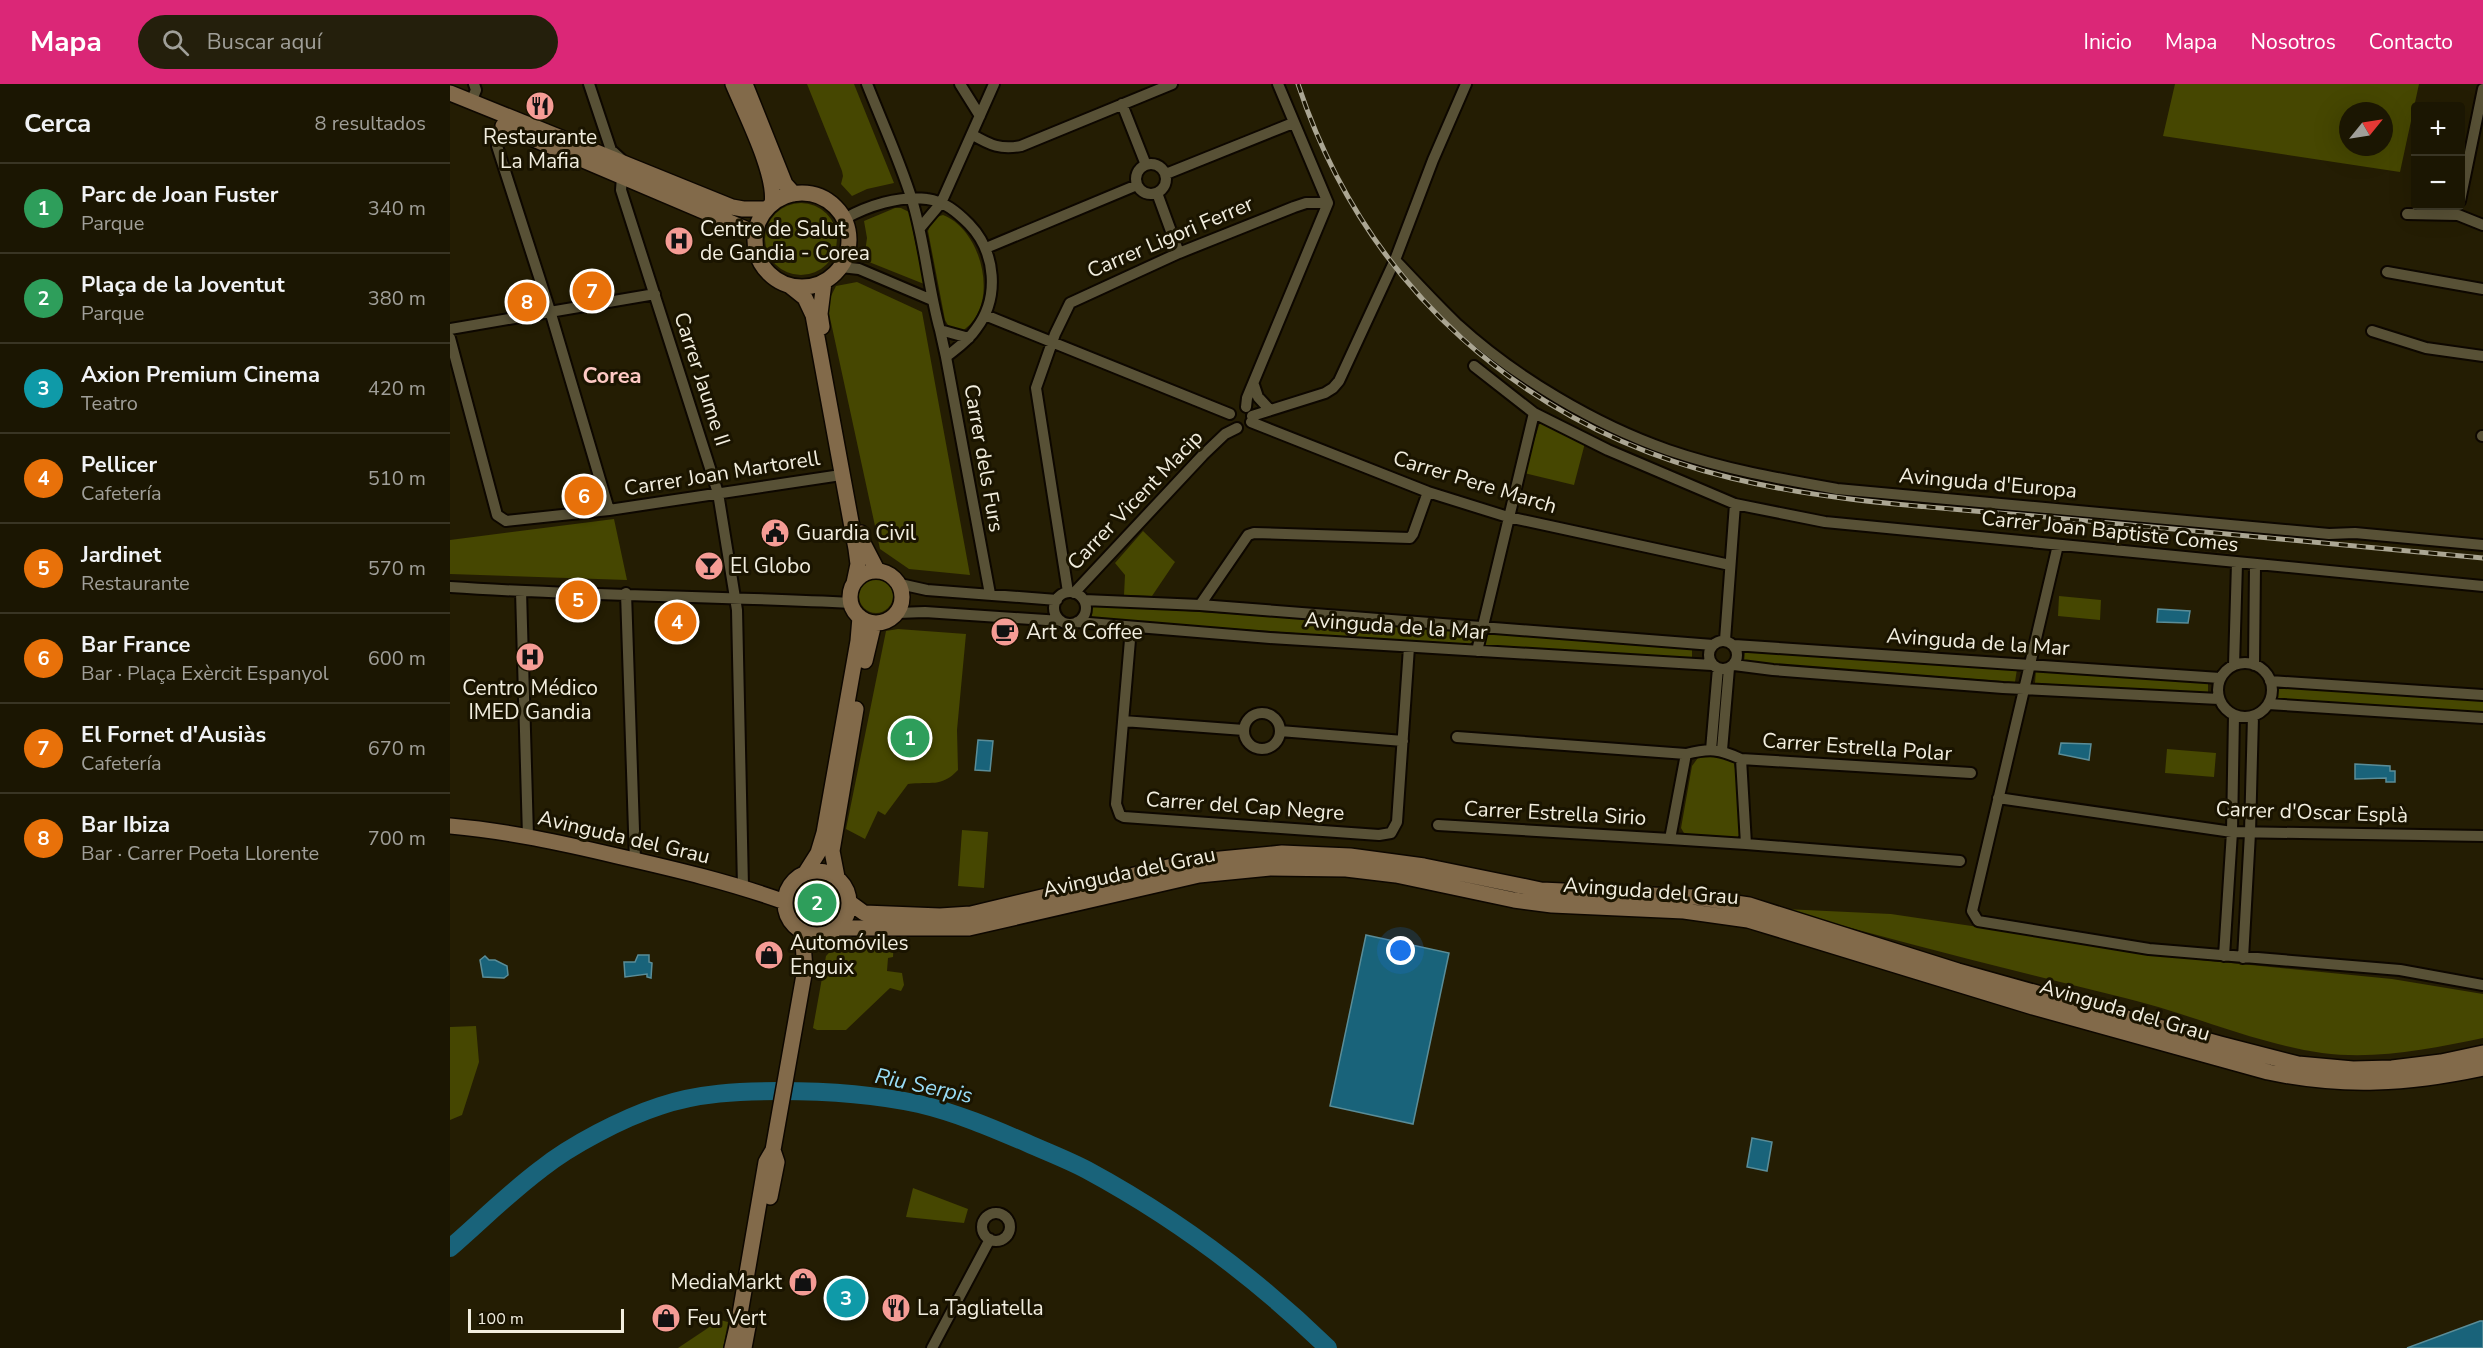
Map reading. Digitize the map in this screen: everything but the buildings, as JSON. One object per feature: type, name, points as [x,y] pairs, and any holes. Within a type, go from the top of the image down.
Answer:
[{"type":"main road","points":[[733,84],[770,175],[774,192],[755,233],[755,250],[761,264],[774,278],[790,286],[805,298],[813,315],[858,564],[850,596],[851,603],[860,617],[874,623],[883,623],[897,613],[903,599],[900,584],[890,574],[877,570],[864,573],[854,583]]},
{"type":"main road","points":[[745,84],[785,184],[794,194]]},
{"type":"main road","points":[[450,93],[627,172],[755,233]]},
{"type":"main road","points":[[450,105],[627,172],[743,210],[769,206],[794,194],[809,194],[823,198],[835,207],[848,231],[849,243],[841,267],[824,282],[801,288],[790,286]]},
{"type":"main road","points":[[824,282],[820,314],[839,418],[863,543],[877,570]]},
{"type":"main road","points":[[835,930],[822,935],[802,931],[789,919],[785,902],[786,894],[794,881],[806,872],[818,854],[824,833],[858,641],[860,617]]},
{"type":"main road","points":[[837,877],[832,851],[868,644],[874,623]]},
{"type":"main road","name":"Avinguda del Grau","points":[[450,826],[528,836],[635,860],[743,887],[785,902]]},
{"type":"main road","name":"Avinguda del Grau","points":[[849,902],[864,913],[940,916],[971,914],[1189,862],[1282,853],[1350,856],[1424,866],[1534,889],[1695,897],[1749,905],[1958,971],[2220,1044],[2306,1065],[2353,1069],[2392,1068],[2441,1062],[2483,1053]]},
{"type":"main road","name":"Avinguda del Grau","points":[[835,930],[969,928],[1199,875],[1270,868],[1346,869],[1419,879],[1514,900],[1543,904],[1684,910],[1748,920],[2044,1010],[2301,1079],[2358,1083],[2394,1082],[2483,1068]]},
{"type":"main road","points":[[806,872],[817,870],[837,877],[846,888],[849,902],[845,919],[806,964]]},
{"type":"main road","points":[[732,1348],[766,1161],[773,1150],[806,964],[802,931]]},
{"type":"main road","points":[[744,1348],[777,1162],[773,1150]]},
{"type":"street","points":[[471,102],[476,90],[474,84]]},
{"type":"street","points":[[589,84],[611,150],[627,172]]},
{"type":"street","points":[[867,84],[912,198],[940,330],[969,338]]},
{"type":"street","points":[[960,84],[980,116]]},
{"type":"street","points":[[920,228],[941,203],[994,84]]},
{"type":"street","points":[[973,135],[993,147],[1008,149],[1021,146],[1172,84]]},
{"type":"street","points":[[985,315],[1245,427],[1254,385],[1328,203],[1278,84]]},
{"type":"street","points":[[1233,421],[1234,408],[1269,410],[1329,391],[1339,381],[1395,260],[1433,159],[1466,84]]},
{"type":"street","points":[[2465,177],[2483,88]]},
{"type":"street","points":[[1122,104],[1146,165]]},
{"type":"street","points":[[1166,174],[1293,123]]},
{"type":"street","points":[[506,127],[497,146],[551,314],[609,510]]},
{"type":"street","points":[[1146,165],[1159,166],[1166,174],[1166,185],[1157,194],[1144,193],[1137,185],[1137,174],[1146,165]]},
{"type":"street","name":"Carrer Jaume II","points":[[627,172],[621,190],[718,493],[735,597],[743,887]]},
{"type":"street","points":[[986,248],[1137,185]]},
{"type":"street","points":[[1157,194],[1179,253]]},
{"type":"street","points":[[843,219],[885,203],[912,198],[941,203],[976,232],[986,248],[992,286],[985,315],[969,338],[946,357]]},
{"type":"street","name":"Carrer Ligori Ferrer","points":[[1071,592],[1036,388],[1052,342],[1070,303],[1179,253],[1294,207],[1306,203],[1328,203]]},
{"type":"street","points":[[2407,214],[2437,210]]},
{"type":"street","points":[[2463,210],[2483,225]]},
{"type":"street","name":"Avinguda d'Europa","points":[[1395,260],[1460,326],[1514,368],[1579,410],[1627,434],[1685,456],[1770,477],[1837,489],[2329,534],[2355,533],[2483,545]]},
{"type":"street","points":[[841,267],[859,269],[932,300]]},
{"type":"street","points":[[2386,272],[2483,289]]},
{"type":"street","points":[[450,329],[551,314],[655,294]]},
{"type":"street","name":"Carrer dels Furs","points":[[940,330],[990,594]]},
{"type":"street","points":[[2372,331],[2426,348],[2483,356]]},
{"type":"street","name":"Carrer Joan Martorell","points":[[450,338],[497,515],[503,520],[511,522],[609,510],[841,475]]},
{"type":"street","name":"Carrer Joan Baptiste Comes","points":[[1474,366],[1534,413],[1608,450],[1736,504],[1825,522],[2483,586]]},
{"type":"street","points":[[1254,385],[1258,398],[1269,410]]},
{"type":"street","name":"Carrer Pere March","points":[[1247,410],[1428,492],[1508,517],[1730,565]]},
{"type":"street","points":[[1477,651],[1534,413]]},
{"type":"street","name":"Carrer Vicent Macip","points":[[1071,592],[1225,434],[1233,421]]},
{"type":"street","points":[[1200,605],[1248,535],[1254,533],[1410,538],[1428,492]]},
{"type":"street","points":[[1710,750],[1723,667],[1737,651],[1729,643],[1730,565],[1736,504]]},
{"type":"street","points":[[2058,545],[1972,911],[1978,921],[2096,941],[2224,956],[2400,970],[2483,985]]},
{"type":"street","points":[[2234,665],[2237,563]]},
{"type":"street","points":[[2254,665],[2255,565]]},
{"type":"street","points":[[897,613],[925,612],[1061,621],[1071,624],[1077,622],[1086,611],[1084,600],[1071,592],[1057,600],[927,590],[900,584]]},
{"type":"street","points":[[450,587],[851,603]]},
{"type":"street","points":[[521,591],[528,836]]},
{"type":"street","points":[[626,593],[635,860]]},
{"type":"street","points":[[1057,600],[1055,614],[1061,621]]},
{"type":"street","name":"Avinguda de la Mar","points":[[1084,600],[1200,605],[1713,645]]},
{"type":"street","name":"Avinguda de la Mar","points":[[1077,622],[1131,628],[1773,670],[2023,689],[2219,699]]},
{"type":"street","points":[[1131,628],[1123,721],[1244,730]]},
{"type":"street","points":[[1723,667],[1708,655],[1713,645],[1729,643]]},
{"type":"street","name":"Avinguda de la Mar","points":[[1729,643],[2220,678]]},
{"type":"street","points":[[1280,731],[1403,741],[1409,647]]},
{"type":"street","points":[[2234,665],[2254,665],[2261,668],[2270,681],[2271,694],[2268,704],[2253,716],[2234,715],[2227,711],[2219,699],[2217,688],[2220,678],[2234,665]]},
{"type":"street","points":[[1722,750],[1723,667]]},
{"type":"street","points":[[2270,681],[2483,695]]},
{"type":"street","points":[[2268,704],[2483,718]]},
{"type":"street","points":[[1259,713],[1265,713],[1276,719],[1280,731],[1276,742],[1260,749],[1248,742],[1244,730],[1249,719],[1259,713]]},
{"type":"street","points":[[2224,956],[2232,832],[2234,715]]},
{"type":"street","points":[[2243,957],[2250,833],[2253,716]]},
{"type":"street","name":"Carrer del Cap Negre","points":[[1123,721],[1116,804],[1120,815],[1124,817],[1380,835],[1391,833],[1396,826],[1403,741]]},
{"type":"street","name":"Carrer Estrella Polar","points":[[1457,737],[1686,754],[1722,750],[1741,759],[1971,773]]},
{"type":"street","points":[[1686,754],[1670,839],[1960,861]]},
{"type":"street","name":"Carrer Estrella Polar","points":[[1741,759],[1746,844]]},
{"type":"street","name":"Carrer d'Oscar Esplà","points":[[1998,798],[2232,832],[2483,836]]},
{"type":"street","name":"Carrer Estrella Sirio","points":[[1438,825],[1670,839]]},
{"type":"street","points":[[932,1348],[990,1239]]},
{"type":"shaded area","points":[[807,84],[854,84],[894,183],[867,189],[852,196],[841,184],[842,171]]},
{"type":"shaded area","points":[[2175,84],[2419,84],[2415,102],[2411,102],[2411,121],[2400,172],[2163,136]]},
{"type":"shaded area","points":[[801,203],[821,209],[831,219],[837,239],[831,259],[821,269],[801,275],[781,269],[771,259],[765,239],[771,219],[781,209]]},
{"type":"shaded area","points":[[895,208],[909,212],[924,284],[864,260],[867,238],[864,221]]},
{"type":"shaded area","points":[[943,215],[957,223],[968,236],[977,252],[982,270],[984,288],[981,305],[974,320],[962,331],[949,327],[945,320],[928,231],[933,218]]},
{"type":"shaded area","points":[[857,282],[922,312],[970,575],[909,569],[880,549],[827,304],[836,286]]},
{"type":"shaded area","points":[[1540,422],[1585,443],[1574,485],[1524,473]]},
{"type":"shaded area","points":[[614,519],[627,580],[450,574],[450,540]]},
{"type":"shaded area","points":[[1143,531],[1175,562],[1152,596],[1124,595],[1125,575],[1115,563]]},
{"type":"shaded area","points":[[876,579],[888,584],[893,596],[888,608],[876,613],[864,608],[859,596],[864,584]]},
{"type":"shaded area","points":[[2059,596],[2101,600],[2100,620],[2058,616]]},
{"type":"shaded area","points":[[1091,605],[1470,629],[1473,641],[1469,645],[1094,619],[1090,613]]},
{"type":"shaded area","points":[[898,629],[966,634],[957,730],[958,770],[941,782],[908,784],[885,815],[878,811],[865,839],[846,829],[886,631]]},
{"type":"shaded area","points":[[1486,631],[1692,646],[1692,659],[1486,648],[1481,645]]},
{"type":"shaded area","points":[[1745,652],[2017,669],[2015,682],[1744,662]]},
{"type":"shaded area","points":[[2036,670],[2208,682],[2208,694],[2035,683]]},
{"type":"shaded area","points":[[2273,687],[2483,701],[2483,713],[2273,699]]},
{"type":"shaded area","points":[[2167,749],[2216,753],[2214,777],[2165,773]]},
{"type":"shaded area","points":[[1718,754],[1733,759],[1738,783],[1741,836],[1738,841],[1687,838],[1681,828],[1692,766],[1700,755]]},
{"type":"shaded area","points":[[962,830],[988,832],[984,888],[958,886]]},
{"type":"shaded area","points":[[817,878],[834,885],[841,902],[834,919],[817,926],[800,919],[793,902],[800,885]]},
{"type":"shaded area","points":[[1784,909],[1891,914],[2201,960],[2392,979],[2483,994],[2483,1038],[2383,1054],[2322,1053],[2272,1042],[2150,1005]]},
{"type":"shaded area","points":[[850,938],[894,939],[893,957],[888,958],[887,971],[902,973],[904,985],[901,991],[890,988],[846,1030],[817,1030],[813,1028],[826,956],[839,942]]},
{"type":"shaded area","points":[[476,1026],[479,1062],[462,1115],[450,1120],[450,1027]]},
{"type":"shaded area","points":[[913,1188],[968,1209],[964,1223],[906,1217]]},
{"type":"shaded area","points":[[720,1320],[728,1322],[723,1348],[678,1348]]},
{"type":"water","points":[[2158,609],[2190,611],[2188,623],[2157,622]]},
{"type":"water","points":[[978,740],[993,741],[990,771],[975,770]]},
{"type":"water","points":[[2061,743],[2091,744],[2089,760],[2059,754]]},
{"type":"water","points":[[2355,764],[2390,766],[2390,771],[2395,771],[2395,782],[2386,782],[2386,778],[2355,779]]},
{"type":"water","points":[[1366,935],[1449,953],[1413,1124],[1330,1106]]},
{"type":"water","points":[[638,955],[649,955],[649,962],[652,963],[651,978],[647,977],[647,974],[625,977],[624,962],[635,962]]},
{"type":"water","points":[[485,956],[489,960],[495,960],[507,966],[508,975],[504,978],[483,977],[480,960]]},
{"type":"water","points":[[1752,1138],[1772,1142],[1767,1171],[1747,1167]]},
{"type":"water","points":[[2483,1321],[2483,1348],[2407,1348]]},
{"type":"waterway","name":"Riu Serpis","points":[[450,1248],[553,1160],[598,1133],[645,1111],[689,1098],[734,1092],[797,1091],[867,1095],[919,1104],[961,1116],[1087,1170],[1151,1208],[1214,1251],[1273,1298],[1328,1348]]},
{"type":"railway","points":[[1298,84],[1327,157],[1365,224],[1410,284],[1462,338],[1520,384],[1585,423],[1655,455],[1731,478],[1847,499],[2483,558]]},
{"type":"place","name":"Restaurante La Mafia","points":[[540,106]]},
{"type":"place","name":"Centre de Salut de Gandia - Corea","points":[[679,241]]},
{"type":"place","name":"El Fornet d'Ausiàs","points":[[592,291]]},
{"type":"place","name":"Bar Ibiza","points":[[527,302]]},
{"type":"place","name":"Bar France","points":[[584,496]]},
{"type":"place","name":"Guardia Civil","points":[[775,533]]},
{"type":"place","name":"El Globo","points":[[709,566]]},
{"type":"place","name":"Jardinet","points":[[578,600]]},
{"type":"place","name":"Pellicer","points":[[677,622]]},
{"type":"place","name":"Art & Coffee","points":[[1005,632]]},
{"type":"place","name":"Centro Médico IMED Gandia","points":[[530,657]]},
{"type":"place","name":"Parc de Joan Fuster","points":[[910,738]]},
{"type":"place","name":"Plaça de la Joventut","points":[[817,903]]},
{"type":"place","name":"Automóviles Enguix","points":[[769,955]]},
{"type":"place","name":"MediaMarkt","points":[[803,1282]]},
{"type":"place","name":"Axion Premium Cinema","points":[[846,1298]]},
{"type":"place","name":"La Tagliatella","points":[[896,1308]]},
{"type":"place","name":"Feu Vert","points":[[666,1318]]},
{"type":"district","name":"Corea","points":[[612,375]]}]
